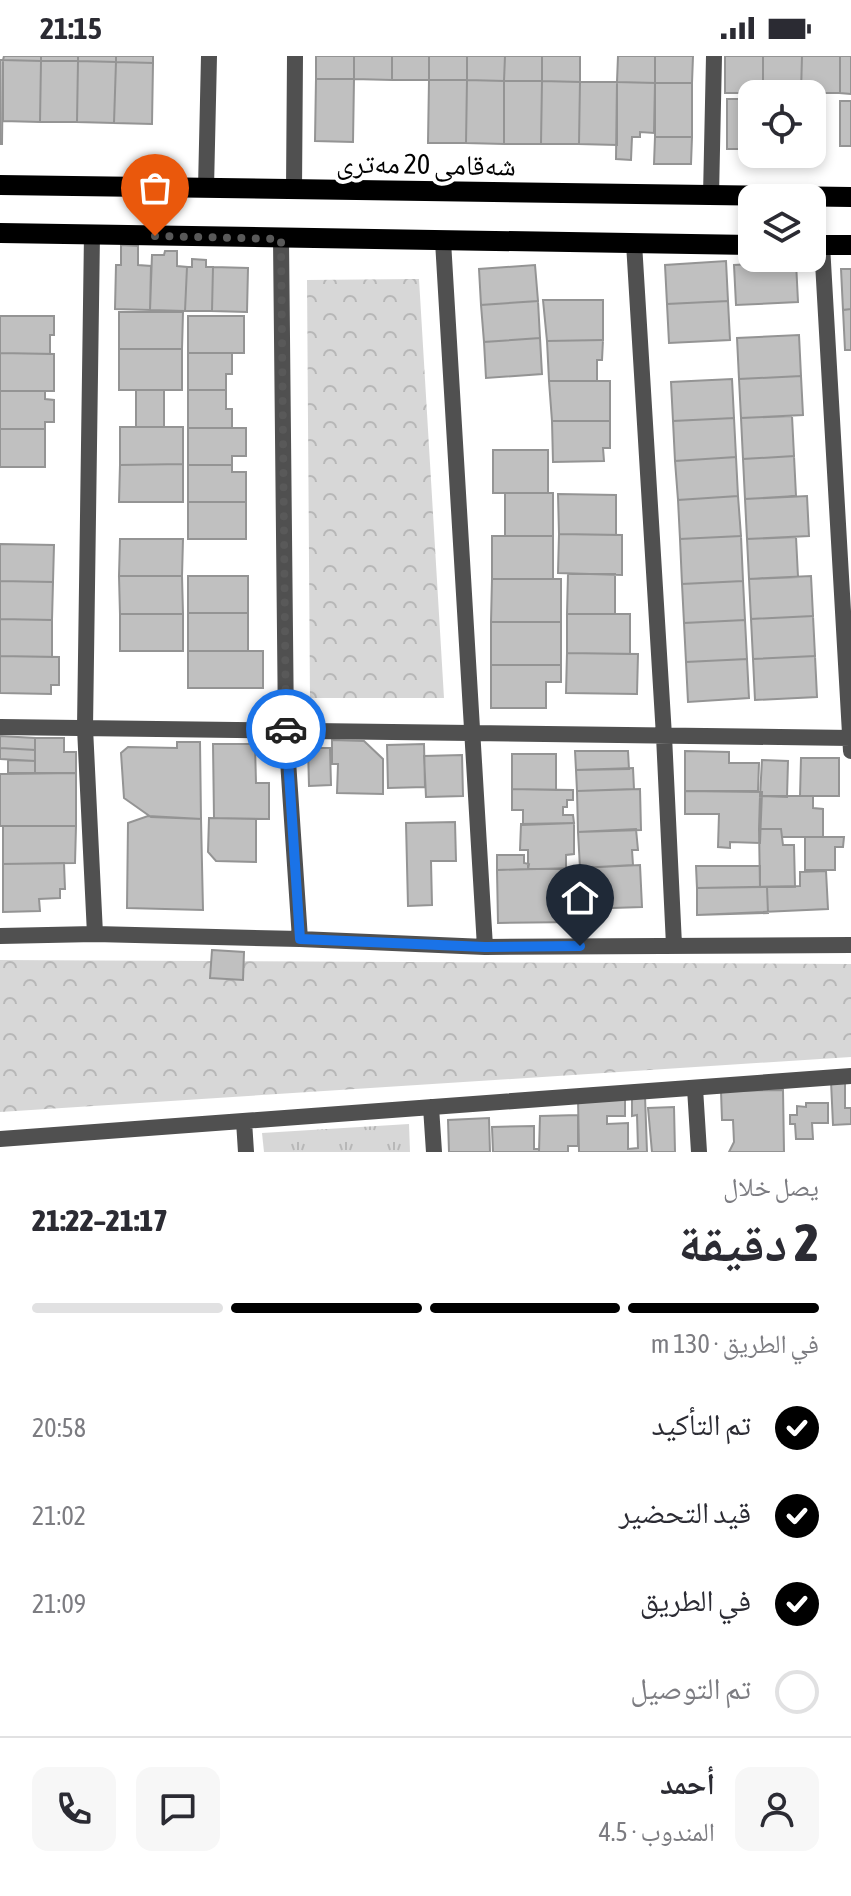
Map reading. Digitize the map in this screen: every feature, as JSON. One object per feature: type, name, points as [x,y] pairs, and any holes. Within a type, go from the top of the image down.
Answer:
[{"type":"main road","name":"شەقامی 20 مەتری","points":[[0,185],[851,197]]},
{"type":"main road","points":[[0,233],[738,245]]},
{"type":"main road","points":[[826,245],[851,245]]},
{"type":"street","points":[[206,188],[209,56]]},
{"type":"street","points":[[294,190],[295,56]]},
{"type":"street","points":[[711,196],[714,56]]},
{"type":"street","points":[[92,234],[85,728],[95,934]]},
{"type":"street","points":[[281,239],[286,731],[300,939]]},
{"type":"street","points":[[443,241],[485,947]]},
{"type":"street","points":[[634,243],[674,945]]},
{"type":"street","points":[[819,272],[851,751]]},
{"type":"street","points":[[0,727],[851,738]]},
{"type":"street","points":[[0,936],[95,934],[485,947],[851,945]]},
{"type":"street","points":[[0,1139],[851,1076]]},
{"type":"street","points":[[695,1088],[699,1152]]},
{"type":"street","points":[[431,1107],[434,1152]]},
{"type":"street","points":[[244,1121],[246,1152]]},
{"type":"green space","points":[[419,279],[444,698],[310,698],[307,280]]},
{"type":"green space","points":[[0,960],[851,964],[851,1057],[0,1112]]},
{"type":"green space","points":[[409,1124],[410,1152],[264,1152],[262,1133]]},
{"type":"building","points":[[4,56],[41,56],[41,61],[3,60]]},
{"type":"building","points":[[41,56],[78,56],[78,61],[41,61]]},
{"type":"building","points":[[78,56],[116,56],[116,62],[78,61]]},
{"type":"building","points":[[116,56],[153,56],[153,63],[116,62]]},
{"type":"building","points":[[316,56],[354,56],[354,79],[316,79]]},
{"type":"building","points":[[354,56],[392,56],[392,80],[354,79]]},
{"type":"building","points":[[392,56],[429,56],[429,80],[392,80]]},
{"type":"building","points":[[429,56],[467,56],[467,80],[429,80]]},
{"type":"building","points":[[467,56],[505,56],[504,81],[467,80]]},
{"type":"building","points":[[505,56],[542,56],[542,81],[504,81]]},
{"type":"building","points":[[542,56],[580,56],[580,82],[542,81]]},
{"type":"building","points":[[618,56],[655,56],[655,83],[617,82]]},
{"type":"building","points":[[655,56],[693,56],[692,83],[655,83]]},
{"type":"building","points":[[725,56],[763,56],[763,80],[738,80],[738,93],[725,93]]},
{"type":"building","points":[[763,56],[802,56],[801,80],[763,80]]},
{"type":"building","points":[[802,56],[840,56],[840,93],[826,93],[826,80],[801,80]]},
{"type":"building","points":[[840,56],[851,56],[851,94],[840,93]]},
{"type":"building","points":[[0,60],[3,60],[2,144],[0,144]]},
{"type":"building","points":[[3,60],[41,61],[40,122],[3,121]]},
{"type":"building","points":[[41,61],[78,61],[77,122],[40,122]]},
{"type":"building","points":[[78,61],[116,62],[114,123],[77,122]]},
{"type":"building","points":[[116,62],[153,63],[152,124],[114,123]]},
{"type":"building","points":[[316,79],[354,79],[353,142],[315,141]]},
{"type":"building","points":[[429,80],[467,80],[466,143],[428,143]]},
{"type":"building","points":[[467,80],[504,81],[504,144],[466,143]]},
{"type":"building","points":[[504,81],[542,81],[541,144],[504,144]]},
{"type":"building","points":[[542,81],[580,82],[579,144],[541,144]]},
{"type":"building","points":[[580,82],[617,82],[617,145],[579,144]]},
{"type":"building","points":[[617,82],[655,83],[654,133],[640,132],[640,137],[632,137],[631,160],[616,159]]},
{"type":"building","points":[[655,83],[692,83],[692,137],[655,137]]},
{"type":"building","points":[[727,99],[738,99],[738,149],[727,149]]},
{"type":"building","points":[[840,101],[851,101],[851,146],[840,146]]},
{"type":"building","points":[[655,137],[692,137],[691,164],[654,164]]},
{"type":"building","points":[[121,245],[138,246],[138,265],[151,266],[150,310],[115,309],[116,265],[121,265]]},
{"type":"building","points":[[165,251],[177,251],[177,266],[187,267],[185,311],[150,310],[152,255],[164,255]]},
{"type":"building","points":[[192,259],[206,260],[206,267],[213,267],[212,311],[185,311],[187,267],[192,267]]},
{"type":"building","points":[[726,261],[728,301],[667,304],[665,265]]},
{"type":"building","points":[[535,265],[538,301],[481,305],[479,269]]},
{"type":"building","points":[[734,265],[738,265],[738,272],[796,272],[798,302],[736,305]]},
{"type":"building","points":[[213,267],[248,268],[247,312],[212,311]]},
{"type":"building","points":[[841,269],[851,269],[851,309],[843,310]]},
{"type":"building","points":[[543,300],[603,300],[603,340],[547,341]]},
{"type":"building","points":[[538,301],[540,338],[484,342],[481,305]]},
{"type":"building","points":[[728,301],[730,340],[669,343],[667,304]]},
{"type":"building","points":[[851,309],[851,350],[845,350],[843,310]]},
{"type":"building","points":[[119,312],[183,312],[182,349],[119,349]]},
{"type":"building","points":[[0,316],[54,316],[50,354],[0,353]]},
{"type":"building","points":[[188,316],[244,316],[244,353],[188,353]]},
{"type":"building","points":[[799,335],[801,376],[739,379],[737,338]]},
{"type":"building","points":[[540,338],[542,374],[486,378],[484,342]]},
{"type":"building","points":[[603,340],[602,360],[597,360],[597,381],[549,381],[547,341]]},
{"type":"building","points":[[119,349],[182,349],[182,390],[119,390]]},
{"type":"building","points":[[0,353],[54,354],[54,391],[0,391]]},
{"type":"building","points":[[188,353],[232,353],[232,374],[226,374],[226,390],[188,390]]},
{"type":"building","points":[[801,376],[803,415],[741,418],[739,379]]},
{"type":"building","points":[[732,379],[734,418],[673,421],[671,382]]},
{"type":"building","points":[[549,381],[610,381],[610,421],[552,421]]},
{"type":"building","points":[[136,390],[164,390],[164,427],[136,427]]},
{"type":"building","points":[[188,390],[226,390],[226,409],[232,409],[232,428],[188,428]]},
{"type":"building","points":[[0,391],[45,391],[45,399],[54,400],[54,422],[45,422],[45,429],[0,429]]},
{"type":"building","points":[[792,416],[794,456],[743,459],[741,418]]},
{"type":"building","points":[[734,418],[736,457],[675,461],[673,421]]},
{"type":"building","points":[[552,421],[610,421],[610,448],[603,448],[604,461],[553,462]]},
{"type":"building","points":[[120,427],[183,427],[183,464],[120,465]]},
{"type":"building","points":[[188,428],[246,428],[246,456],[232,456],[232,465],[188,465]]},
{"type":"building","points":[[0,429],[45,429],[45,467],[0,467]]},
{"type":"building","points":[[493,450],[548,450],[548,493],[493,493]]},
{"type":"building","points":[[794,456],[796,496],[745,499],[743,459]]},
{"type":"building","points":[[736,457],[738,496],[678,500],[675,461]]},
{"type":"building","points":[[183,464],[183,502],[119,502],[120,465]]},
{"type":"building","points":[[188,465],[232,465],[232,472],[246,472],[246,502],[188,502]]},
{"type":"building","points":[[505,493],[553,493],[553,536],[505,536]]},
{"type":"building","points":[[558,494],[616,495],[616,535],[559,534]]},
{"type":"building","points":[[738,496],[741,536],[680,539],[678,500]]},
{"type":"building","points":[[807,496],[809,536],[747,539],[745,499]]},
{"type":"building","points":[[188,502],[246,502],[246,539],[188,539]]},
{"type":"building","points":[[559,534],[622,535],[622,575],[558,573]]},
{"type":"building","points":[[492,536],[553,536],[553,579],[492,579]]},
{"type":"building","points":[[741,536],[743,581],[682,584],[680,539]]},
{"type":"building","points":[[796,537],[798,577],[749,579],[747,539]]},
{"type":"building","points":[[120,539],[183,539],[182,576],[119,576]]},
{"type":"building","points":[[0,544],[54,545],[53,582],[0,581]]},
{"type":"building","points":[[568,574],[615,574],[615,614],[567,614]]},
{"type":"building","points":[[119,576],[182,576],[183,614],[120,614]]},
{"type":"building","points":[[188,576],[248,576],[248,613],[188,613]]},
{"type":"building","points":[[811,576],[813,616],[751,619],[749,579]]},
{"type":"building","points":[[492,579],[561,579],[561,622],[491,622]]},
{"type":"building","points":[[0,581],[53,582],[52,620],[0,619]]},
{"type":"building","points":[[743,581],[745,620],[684,623],[682,584]]},
{"type":"building","points":[[188,613],[248,613],[248,651],[188,651]]},
{"type":"building","points":[[120,614],[183,614],[183,651],[120,651]]},
{"type":"building","points":[[567,614],[630,614],[630,654],[567,653]]},
{"type":"building","points":[[813,616],[815,656],[753,659],[751,619]]},
{"type":"building","points":[[0,619],[52,620],[52,657],[0,656]]},
{"type":"building","points":[[745,620],[747,659],[686,662],[684,623]]},
{"type":"building","points":[[491,622],[561,622],[561,665],[491,665]]},
{"type":"building","points":[[188,651],[263,651],[263,688],[188,688]]},
{"type":"building","points":[[567,653],[638,654],[637,694],[566,693]]},
{"type":"building","points":[[0,656],[59,657],[59,685],[51,685],[51,694],[0,693]]},
{"type":"building","points":[[815,656],[817,697],[755,700],[753,659]]},
{"type":"building","points":[[747,659],[749,698],[688,702],[686,662]]},
{"type":"building","points":[[491,665],[561,665],[561,682],[546,682],[546,708],[491,708]]},
{"type":"building","points":[[0,736],[35,738],[35,750],[0,748]]},
{"type":"building","points":[[35,738],[64,738],[64,752],[76,752],[76,773],[35,773]]},
{"type":"building","points":[[332,740],[364,741],[383,759],[383,794],[337,793],[338,764],[332,764]]},
{"type":"building","points":[[177,742],[200,742],[201,819],[151,817],[124,798],[121,753],[128,747],[177,748]]},
{"type":"building","points":[[213,744],[255,744],[256,783],[269,783],[269,819],[214,818]]},
{"type":"building","points":[[424,744],[425,787],[388,788],[387,745]]},
{"type":"building","points":[[0,748],[35,750],[35,761],[0,759]]},
{"type":"building","points":[[308,748],[330,748],[331,785],[309,786]]},
{"type":"building","points":[[575,751],[628,751],[629,769],[576,770]]},
{"type":"building","points":[[685,751],[729,752],[729,763],[759,763],[758,791],[685,791]]},
{"type":"building","points":[[512,754],[556,754],[556,790],[512,789]]},
{"type":"building","points":[[462,755],[463,796],[426,797],[424,756]]},
{"type":"building","points":[[801,758],[839,758],[839,796],[800,796]]},
{"type":"building","points":[[8,760],[35,761],[35,773],[8,773]]},
{"type":"building","points":[[762,760],[788,761],[787,797],[760,796]]},
{"type":"building","points":[[633,768],[634,789],[577,791],[576,770]]},
{"type":"building","points":[[76,773],[76,826],[0,826],[0,774]]},
{"type":"building","points":[[512,789],[573,790],[573,800],[567,800],[563,815],[573,815],[574,823],[523,825],[523,810],[512,810]]},
{"type":"building","points":[[640,789],[641,830],[578,832],[577,791]]},
{"type":"building","points":[[685,791],[762,792],[760,843],[730,842],[730,848],[718,847],[719,814],[685,814]]},
{"type":"building","points":[[760,796],[813,796],[813,808],[823,809],[823,837],[782,837],[781,829],[759,829]]},
{"type":"building","points":[[148,816],[201,819],[203,910],[127,908],[128,823]]},
{"type":"building","points":[[209,818],[256,819],[256,862],[216,861],[208,852]]},
{"type":"building","points":[[455,822],[456,861],[431,861],[432,905],[408,906],[406,823]]},
{"type":"building","points":[[574,823],[574,854],[566,855],[566,869],[528,869],[528,850],[520,850],[521,824]]},
{"type":"building","points":[[3,826],[76,826],[75,863],[3,864]]},
{"type":"building","points":[[636,829],[638,850],[632,850],[633,865],[580,868],[578,832]]},
{"type":"building","points":[[759,829],[781,829],[783,845],[794,845],[795,887],[760,887]]},
{"type":"building","points":[[805,837],[844,837],[843,847],[835,847],[835,870],[805,870]]},
{"type":"building","points":[[497,855],[524,855],[528,869],[497,870]]},
{"type":"building","points":[[64,863],[65,889],[60,889],[60,898],[39,899],[40,911],[3,912],[3,864]]},
{"type":"building","points":[[640,865],[642,907],[581,909],[580,868]]},
{"type":"building","points":[[696,866],[760,866],[760,887],[697,888]]},
{"type":"building","points":[[576,868],[577,922],[498,923],[497,870]]},
{"type":"building","points":[[826,871],[828,909],[697,915],[697,888],[800,886],[800,872]]},
{"type":"building","points":[[767,887],[768,913],[697,915],[697,888]]},
{"type":"building","points":[[212,950],[244,952],[243,980],[210,978]]},
{"type":"building","points":[[845,1080],[845,1108],[851,1108],[851,1124],[833,1125],[831,1081]]},
{"type":"building","points":[[783,1090],[784,1152],[729,1152],[734,1142],[733,1120],[722,1120],[721,1091]]},
{"type":"building","points":[[632,1096],[645,1096],[647,1152],[579,1152],[578,1099],[625,1097],[625,1116],[607,1116],[607,1124],[628,1123],[628,1149],[638,1148],[637,1115],[632,1116]]},
{"type":"building","points":[[806,1103],[828,1103],[828,1123],[812,1123],[813,1139],[796,1139],[795,1124],[790,1124],[790,1115],[797,1115],[797,1106],[806,1107]]},
{"type":"building","points":[[674,1107],[675,1152],[652,1152],[648,1108]]},
{"type":"building","points":[[578,1115],[578,1146],[568,1146],[568,1152],[539,1152],[540,1116]]},
{"type":"building","points":[[489,1118],[490,1152],[449,1152],[448,1120]]},
{"type":"building","points":[[534,1126],[534,1149],[539,1149],[539,1152],[493,1152],[492,1127]]},
{"type":"way so far","points":[[155,236],[281,239],[286,729]]},
{"type":"route","points":[[286,729],[300,939],[485,947],[580,946]]}]
